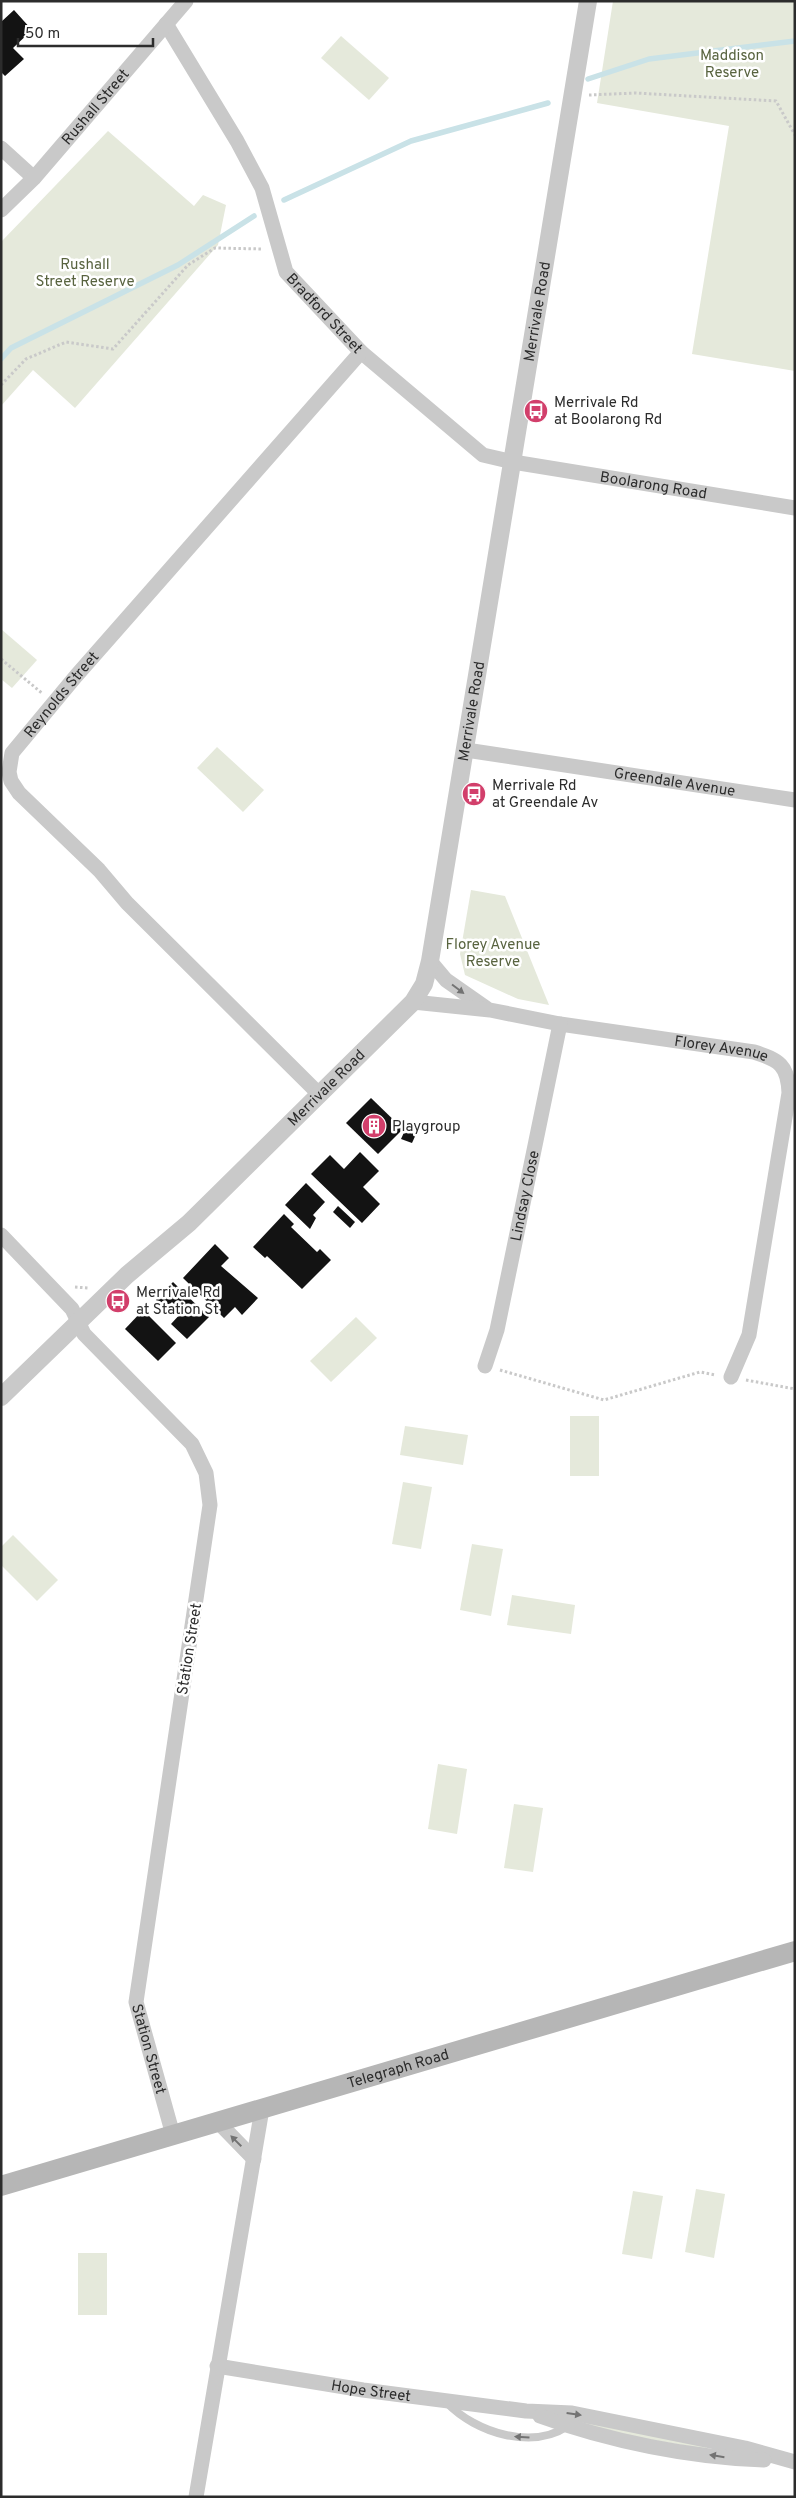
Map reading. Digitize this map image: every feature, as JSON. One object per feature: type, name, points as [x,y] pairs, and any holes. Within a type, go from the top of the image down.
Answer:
[{"type":"main road","name":"Telegraph Road","points":[[1,2186],[795,1951]]},
{"type":"street","name":"Rushall Street","points":[[1,210],[34,178],[186,1]]},
{"type":"street","name":"Merrivale Road","points":[[1,1397],[127,1275],[189,1224],[413,1002],[424,984],[430,961],[466,750],[588,1]]},
{"type":"street","name":"Bradford Street","points":[[166,24],[237,142],[262,188],[276,243],[286,272],[361,352],[483,455],[513,462]]},
{"type":"street","points":[[1,148],[34,178]]},
{"type":"street","name":"Reynolds Street","points":[[320,1094],[134,910],[116,887],[19,793],[11,781],[9,772],[12,753],[53,703],[361,352]]},
{"type":"street","name":"Boolarong Road","points":[[513,462],[795,508]]},
{"type":"street","name":"Greendale Avenue","points":[[466,750],[795,800]]},
{"type":"street","name":"Florey Avenue","points":[[430,961],[446,980],[490,1010]]},
{"type":"street","name":"Florey Avenue","points":[[413,1002],[490,1010],[560,1024],[754,1052],[774,1058],[785,1070],[789,1080],[789,1093],[748,1335],[731,1377]]},
{"type":"street","name":"Lindsay Close","points":[[485,1366],[497,1330],[560,1024]]},
{"type":"street","name":"Station Street","points":[[1,1235],[72,1309],[84,1334],[192,1444],[206,1473],[210,1489],[209,1515],[136,2002],[173,2135]]},
{"type":"street","points":[[196,2497],[262,2109]]},
{"type":"street","points":[[218,2122],[254,2159]]},
{"type":"street","name":"Hope Street","points":[[217,2366],[444,2401],[526,2411],[572,2413],[745,2448],[789,2461]]},
{"type":"street","name":"Hope Street","points":[[526,2411],[568,2426],[624,2441],[733,2459],[789,2461]]},
{"type":"lane","points":[[444,2401],[456,2413],[473,2422],[496,2432],[516,2437],[535,2438],[556,2434],[568,2426]]},
{"type":"path","points":[[574,96],[636,93],[776,101],[795,135]]},
{"type":"path","points":[[1,385],[26,359],[66,342],[113,349],[188,265],[215,248],[270,250],[276,243]]},
{"type":"path","points":[[1,659],[53,703]]},
{"type":"path","points":[[75,1287],[88,1288]]},
{"type":"path","points":[[485,1366],[604,1400],[700,1372],[795,1388]]},
{"type":"green space","name":"Maddison Reserve","points":[[613,1],[795,1],[795,371],[692,354],[729,126],[597,103]]},
{"type":"green space","points":[[341,36],[389,78],[369,100],[321,58]]},
{"type":"green space","name":"Rushall Street Reserve","points":[[108,131],[194,206],[203,195],[226,205],[218,245],[75,408],[33,370],[1,406],[1,242]]},
{"type":"green space","points":[[1,629],[37,660],[12,688],[1,679]]},
{"type":"green space","points":[[217,747],[264,790],[243,812],[197,768]]},
{"type":"green space","name":"Florey Avenue Reserve","points":[[471,890],[505,896],[549,1005],[518,999],[465,975],[460,954]]},
{"type":"green space","points":[[356,1317],[377,1338],[331,1382],[310,1361]]},
{"type":"green space","points":[[570,1416],[599,1416],[599,1476],[570,1476]]},
{"type":"green space","points":[[405,1426],[468,1435],[463,1465],[400,1455]]},
{"type":"green space","points":[[403,1482],[432,1487],[421,1549],[392,1544]]},
{"type":"green space","points":[[13,1535],[58,1580],[37,1601],[1,1565],[1,1547]]},
{"type":"green space","points":[[472,1544],[503,1549],[491,1616],[460,1610]]},
{"type":"green space","points":[[512,1595],[575,1605],[571,1634],[507,1625]]},
{"type":"green space","points":[[438,1764],[467,1769],[457,1834],[428,1829]]},
{"type":"green space","points":[[514,1804],[543,1808],[533,1872],[504,1868]]},
{"type":"green space","points":[[696,2189],[725,2194],[714,2258],[685,2252]]},
{"type":"green space","points":[[633,2191],[663,2196],[652,2259],[622,2254]]},
{"type":"green space","points":[[78,2253],[107,2253],[107,2315],[78,2315]]},
{"type":"green space","points":[[571,2419],[707,2446],[706,2449],[623,2435]]},
{"type":"building","points":[[14,10],[32,30],[13,48],[24,59],[5,76],[1,72],[1,22]]},
{"type":"building","name":"Playgroup","points":[[371,1098],[403,1129],[378,1154],[346,1123]]},
{"type":"building","points":[[406,1128],[417,1132],[412,1143],[401,1139]]},
{"type":"building","points":[[360,1152],[379,1171],[363,1187],[380,1204],[362,1223],[311,1174],[330,1155],[344,1169]]},
{"type":"building","points":[[306,1183],[325,1202],[313,1215],[316,1218],[310,1229],[285,1205]]},
{"type":"building","points":[[338,1206],[355,1222],[350,1228],[333,1212]]},
{"type":"building","points":[[284,1214],[294,1224],[291,1227],[317,1252],[320,1249],[331,1260],[302,1289],[267,1256],[265,1258],[253,1247]]},
{"type":"building","points":[[215,1244],[229,1258],[221,1266],[258,1298],[242,1315],[235,1307],[224,1318],[183,1278]]},
{"type":"building","points":[[173,1282],[209,1317],[187,1339],[171,1324],[182,1312],[172,1302],[165,1309],[156,1300]]},
{"type":"building","points":[[143,1310],[176,1343],[158,1361],[125,1329]]},
{"type":"waterway","points":[[588,79],[649,59],[795,41]]},
{"type":"waterway","points":[[284,200],[411,141],[548,103]]},
{"type":"waterway","points":[[1,359],[11,348],[178,265],[254,216]]},
{"type":"place","name":"Merrivale Rd at Boolarong Rd","points":[[536,411]]},
{"type":"place","name":"Merrivale Rd at Greendale Av","points":[[474,794]]},
{"type":"place","name":"Playgroup","points":[[374,1126]]},
{"type":"place","name":"Merrivale Rd at Station St","points":[[118,1301]]}]
